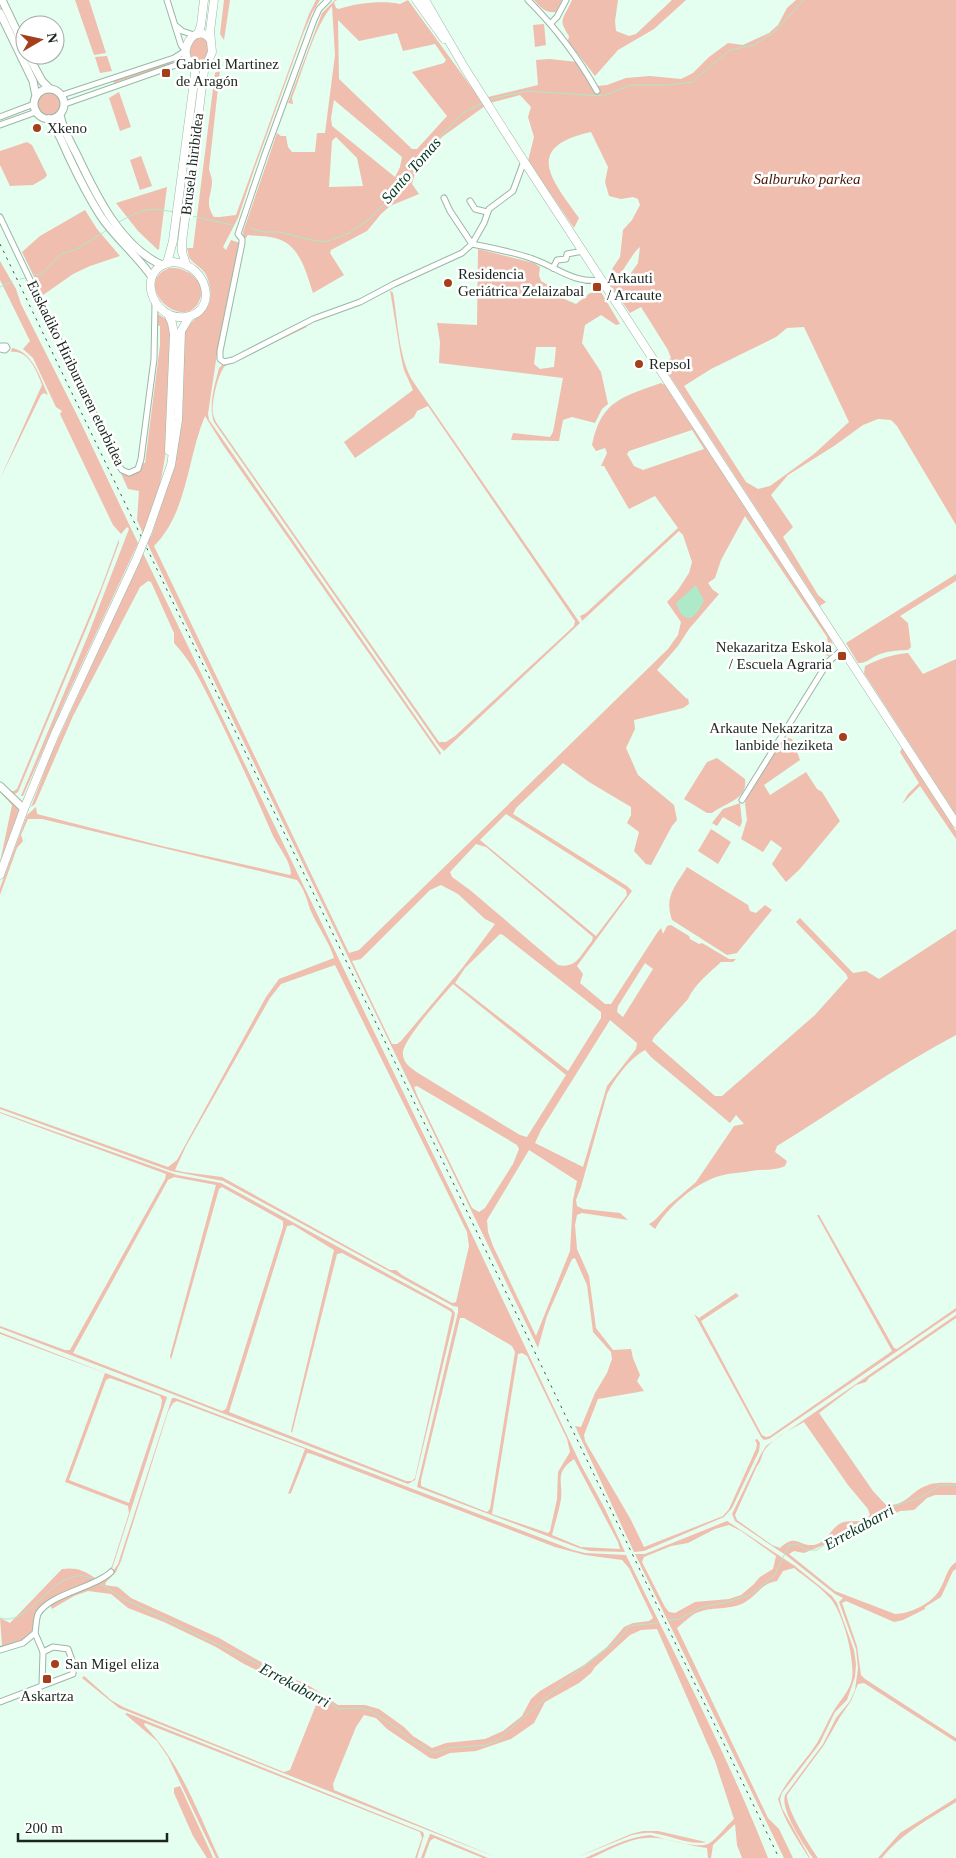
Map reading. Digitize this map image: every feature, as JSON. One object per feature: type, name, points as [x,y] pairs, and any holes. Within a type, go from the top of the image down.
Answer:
[{"type":"main road","points":[[204,0],[201,25],[196,34],[188,41],[185,51],[187,59],[199,67],[207,64],[212,55],[210,40],[214,0]]},
{"type":"main road","points":[[415,0],[464,67]]},
{"type":"main road","points":[[425,0],[464,67],[524,160],[956,823]]},
{"type":"main road","points":[[196,34],[206,35],[210,40]]},
{"type":"main road","name":"Brusela hiribidea","points":[[186,264],[178,235],[179,199],[195,74],[192,64]]},
{"type":"main road","name":"Brusela hiribidea","points":[[165,264],[178,235],[187,200],[204,71],[207,64]]},
{"type":"main road","points":[[161,495],[170,444],[174,329],[168,314],[156,302],[151,293],[152,277],[165,264],[186,264],[199,275],[206,290],[202,306],[190,316],[180,317],[168,314]]},
{"type":"main road","points":[[0,875],[24,809],[63,715],[136,560],[161,495],[171,465],[177,428],[181,331],[190,316]]},
{"type":"street","points":[[2,0],[15,27]]},
{"type":"street","points":[[62,94],[181,56],[185,51],[181,45],[167,0]]},
{"type":"street","points":[[328,0],[319,9],[314,20],[238,234],[242,239],[242,243],[220,359],[224,362],[233,360],[313,319],[360,302],[394,284],[462,253],[472,244],[484,223],[488,209],[513,191],[524,160]]},
{"type":"street","points":[[528,0],[551,23],[582,64],[597,91]]},
{"type":"street","points":[[557,31],[555,24],[566,0]]},
{"type":"street","points":[[0,13],[3,25],[35,86],[36,96],[34,104],[36,112],[42,117],[49,119],[60,115]]},
{"type":"street","points":[[544,16],[559,15]]},
{"type":"street","points":[[551,23],[559,15]]},
{"type":"street","points":[[175,25],[182,31],[196,34]]},
{"type":"street","points":[[65,104],[176,65],[192,64]]},
{"type":"street","points":[[33,65],[42,81],[49,88],[62,94],[65,104],[60,115],[64,128],[103,213]]},
{"type":"street","points":[[36,96],[49,88]]},
{"type":"street","points":[[0,117],[34,104]]},
{"type":"street","points":[[0,125],[36,112]]},
{"type":"street","points":[[49,119],[58,132],[86,191],[152,277]]},
{"type":"street","points":[[444,198],[450,211],[472,244],[532,258],[578,280],[590,282],[602,280]]},
{"type":"street","points":[[470,201],[475,209],[487,212]]},
{"type":"street","name":"Euskadiko Hiriburuaren etorbidea","points":[[0,217],[119,466],[128,473],[138,469],[141,459],[154,359],[156,302]]},
{"type":"street","points":[[126,241],[148,258],[165,264]]},
{"type":"street","points":[[553,268],[557,260],[566,259],[567,254],[583,251]]},
{"type":"street","points":[[0,346],[6,346],[7,348],[5,350],[0,349]]},
{"type":"street","points":[[742,800],[828,662],[843,649]]},
{"type":"street","points":[[0,786],[24,809]]},
{"type":"street","points":[[42,1685],[43,1652],[35,1633],[37,1616],[42,1608],[68,1593],[103,1579],[111,1572]]},
{"type":"street","points":[[0,1650],[23,1643],[35,1633]]},
{"type":"street","points":[[0,1702],[73,1674],[73,1664],[68,1650],[52,1648],[43,1652]]},
{"type":"green space","points":[[75,0],[89,0],[106,53],[94,55]]},
{"type":"green space","points":[[224,0],[230,0],[224,40],[220,34]]},
{"type":"green space","points":[[316,0],[320,0],[303,34],[238,218],[223,247],[226,250],[231,240],[240,243],[218,347],[208,414],[209,420],[441,753],[440,755],[223,445],[205,416],[186,484],[174,517],[154,546],[349,953],[359,950],[668,649],[678,635],[681,622],[667,602],[678,590],[689,573],[692,562],[683,535],[679,531],[582,621],[580,616],[586,613],[678,528],[655,496],[629,509],[604,466],[601,466],[607,453],[605,448],[596,451],[592,445],[601,418],[608,409],[616,402],[635,392],[661,383],[665,385],[831,639],[833,645],[829,657],[825,654],[828,644],[827,637],[745,516],[721,560],[715,578],[708,583],[719,594],[657,670],[688,698],[689,704],[683,708],[634,720],[635,729],[626,748],[638,775],[674,805],[677,820],[651,865],[646,864],[634,851],[639,832],[627,823],[631,815],[631,807],[589,782],[563,763],[516,808],[513,814],[632,891],[577,966],[583,974],[580,983],[605,1004],[611,1004],[657,933],[661,928],[663,934],[667,926],[671,925],[699,944],[702,943],[729,959],[736,959],[733,962],[721,962],[707,974],[652,1041],[715,1096],[722,1096],[815,1015],[848,978],[796,922],[800,918],[853,973],[866,971],[879,979],[956,929],[956,1035],[888,1075],[777,1146],[775,1152],[787,1161],[785,1166],[725,1175],[707,1181],[681,1198],[655,1229],[649,1224],[696,1182],[734,1126],[744,1124],[736,1115],[730,1123],[645,1050],[623,1069],[607,1094],[576,1200],[577,1206],[583,1209],[620,1213],[628,1220],[582,1213],[577,1215],[575,1225],[577,1249],[589,1276],[596,1328],[613,1350],[631,1349],[640,1375],[637,1381],[644,1391],[598,1399],[584,1435],[585,1441],[631,1520],[644,1547],[723,1516],[729,1509],[756,1449],[757,1444],[755,1440],[757,1439],[760,1443],[759,1451],[732,1508],[724,1517],[644,1551],[634,1552],[575,1426],[581,1427],[612,1359],[611,1352],[593,1332],[587,1285],[575,1258],[572,1259],[547,1316],[538,1348],[149,547],[137,520],[139,491],[128,489],[120,471],[134,474],[145,463],[160,345],[160,326],[157,325],[158,314],[166,319],[172,333],[168,432],[165,457],[161,481],[145,528],[151,537],[171,475],[184,332],[206,309],[210,297],[210,286],[206,275],[189,257],[187,248],[193,248],[215,73],[220,70],[209,169],[212,186],[209,207],[214,217],[220,217],[236,215],[309,14]],"holes":[[[692,430],[704,449],[643,470],[634,466],[627,454],[629,451]],[[506,814],[626,890],[627,895],[596,936],[480,840]],[[476,844],[486,847],[593,937],[592,941],[574,963],[564,966],[558,965],[452,877],[450,872]],[[441,885],[458,894],[485,919],[495,924],[463,967],[397,1044],[392,1044],[352,961],[361,959],[430,890]],[[500,934],[601,1012],[601,1018],[568,1071],[455,983],[465,968]],[[645,963],[653,969],[623,1017],[617,1012],[618,1006]],[[453,984],[566,1075],[527,1137],[520,1135],[408,1066],[403,1055],[404,1049],[423,1019]],[[610,1020],[637,1043],[636,1049],[607,1086],[583,1167],[535,1143],[541,1130]],[[417,1086],[517,1145],[519,1149],[513,1164],[485,1208],[479,1212],[472,1208],[417,1095],[414,1087]],[[529,1150],[577,1181],[573,1200],[570,1251],[536,1336],[488,1232],[487,1220]]]},
{"type":"green space","points":[[335,0],[337,0],[334,2],[336,8],[339,9],[370,3],[386,2],[400,4],[408,0],[485,106],[442,137],[418,163],[412,184],[419,194],[390,206],[367,231],[331,250],[330,253],[344,275],[313,293],[301,260],[290,246],[284,241],[269,237],[248,235],[244,240],[243,232],[277,133],[281,136],[286,136],[288,147],[292,152],[315,152],[317,133],[325,133],[335,55],[332,6],[320,25],[309,50],[292,98],[293,104],[288,103],[322,13]],"holes":[[[338,20],[359,41],[397,33],[403,51],[435,44],[446,60],[444,63],[412,72],[447,116],[417,149],[412,149],[339,79]],[[334,100],[402,157],[395,177],[332,126],[331,118]],[[336,137],[357,158],[363,186],[329,187],[332,141]]]},
{"type":"green space","points":[[534,0],[562,0],[556,12],[549,12]]},
{"type":"green space","points":[[572,0],[618,0],[615,21],[616,31],[629,36],[636,34],[672,0],[686,0],[654,29],[618,50],[595,76],[568,41],[569,36],[563,25],[563,18]]},
{"type":"green space","name":"Salburuko parkea","points":[[796,0],[956,0],[956,525],[897,426],[891,420],[878,419],[863,425],[788,475],[771,495],[793,527],[783,537],[818,595],[826,602],[820,606],[662,364],[671,358],[641,307],[630,313],[610,285],[611,282],[631,283],[631,273],[638,263],[640,247],[619,275],[612,269],[620,257],[623,230],[632,220],[640,205],[638,199],[633,197],[621,199],[609,196],[605,182],[608,167],[591,132],[570,138],[556,146],[550,156],[549,166],[553,178],[579,218],[574,228],[528,161],[534,137],[528,117],[531,107],[520,95],[490,103],[488,97],[538,85],[536,60],[550,59],[577,62],[597,86],[607,85],[626,78],[650,76],[681,79],[693,73],[709,57],[728,43],[743,45],[769,33],[778,25],[787,8]],"holes":[[[804,327],[849,422],[814,454],[770,486],[758,489],[746,482],[684,386],[711,369],[776,337],[787,328]]]},
{"type":"green space","points":[[544,24],[546,45],[535,47],[533,25]]},
{"type":"green space","points":[[202,37],[207,40],[209,55],[203,63],[193,63],[189,50],[194,39]]},
{"type":"green space","points":[[107,56],[112,71],[100,73],[95,57]]},
{"type":"green space","points":[[171,61],[172,64],[114,83],[113,81]]},
{"type":"green space","points":[[196,85],[200,85],[180,238],[176,237]]},
{"type":"green space","points":[[49,91],[58,95],[62,104],[58,113],[49,117],[40,113],[36,104],[40,95]]},
{"type":"green space","points":[[119,92],[131,127],[120,131],[109,98]]},
{"type":"green space","points":[[27,142],[32,145],[47,175],[33,185],[10,186],[0,165],[0,151]]},
{"type":"green space","points":[[141,156],[152,186],[140,190],[130,160]]},
{"type":"green space","points":[[167,187],[158,250],[138,231],[116,203]]},
{"type":"green space","points":[[85,210],[97,229],[120,256],[73,274],[43,295],[22,252],[40,236]]},
{"type":"green space","points":[[478,249],[534,263],[540,267],[539,275],[541,281],[558,291],[560,297],[576,304],[590,293],[601,292],[620,324],[616,325],[601,315],[585,325],[582,343],[601,372],[608,404],[602,409],[595,423],[572,417],[563,420],[559,441],[511,440],[513,433],[550,437],[553,432],[563,378],[439,363],[440,342],[437,323],[477,325]],"holes":[[[536,347],[556,347],[554,367],[540,369],[534,364]]]},
{"type":"green space","points":[[0,261],[16,289],[21,304],[78,417],[138,543],[23,796],[21,796],[87,638],[129,529],[127,527],[121,534],[113,525],[60,414],[62,411],[56,407],[33,358],[23,349],[30,341],[0,280]]},
{"type":"green space","points":[[169,268],[183,270],[195,278],[199,284],[201,298],[197,305],[189,311],[179,312],[170,308],[162,302],[157,293],[155,284],[159,275]]},
{"type":"green space","points":[[390,290],[393,293],[404,359],[412,380],[580,623],[444,751],[214,422],[212,415],[214,388],[219,368],[223,364],[305,326],[307,327],[225,366],[220,375],[214,396],[214,418],[439,742],[446,742],[455,736],[574,626],[575,621],[428,406],[417,411],[414,417],[355,458],[344,442],[413,390],[404,370],[401,357]]},
{"type":"green space","points":[[12,348],[19,350],[31,360],[39,373],[48,395],[44,393],[41,395],[0,479],[42,385],[27,357],[17,352],[11,352]]},
{"type":"green space","points":[[119,539],[94,610],[18,792],[13,795],[0,784],[0,781],[11,791],[17,789],[101,588]]},
{"type":"green space","points":[[143,553],[581,1465],[605,1509],[625,1552],[590,1551],[579,1548],[417,1487],[458,1307],[223,1181],[171,1171],[0,1109],[0,1107],[168,1167],[177,1160],[266,997],[279,979],[334,958],[297,880],[42,819],[28,819],[21,835],[23,841],[17,848],[0,895],[0,888],[27,815],[36,807],[37,814],[162,846],[290,875],[291,873],[204,688],[188,660],[174,643],[174,633],[151,582],[148,581],[140,587],[73,716],[35,804],[31,807],[50,757]],"holes":[[[335,965],[467,1232],[469,1246],[456,1302],[452,1303],[396,1270],[390,1270],[222,1177],[175,1170],[186,1146],[270,998],[281,984]],[[460,1318],[464,1318],[512,1346],[515,1352],[490,1509],[487,1512],[421,1486]],[[522,1353],[527,1356],[567,1439],[570,1452],[558,1472],[557,1499],[548,1533],[492,1514],[518,1354]],[[574,1459],[620,1549],[581,1547],[552,1535],[561,1499],[562,1473]]]},
{"type":"green space","points":[[956,574],[956,581],[900,616],[908,623],[911,647],[908,650],[883,653],[858,663],[846,643]]},
{"type":"green space","points":[[908,653],[923,674],[956,659],[956,815],[864,673],[865,666],[871,663],[891,656]]},
{"type":"green space","points":[[784,737],[792,739],[800,760],[764,785],[770,795],[806,772],[817,789],[822,792],[840,821],[799,870],[786,882],[772,864],[782,848],[771,840],[763,852],[741,839],[747,820],[746,799]]},
{"type":"green space","points":[[902,748],[956,831],[956,839],[920,786],[902,804],[908,794],[919,783],[900,752]]},
{"type":"green space","points":[[717,758],[745,779],[745,786],[743,792],[735,800],[712,813],[707,813],[684,799],[707,762]]},
{"type":"green space","points":[[0,789],[19,811],[0,862],[12,805],[0,792]]},
{"type":"green space","points":[[740,803],[742,822],[740,827],[723,817],[717,826],[712,823],[723,809]]},
{"type":"green space","points":[[711,829],[731,842],[718,864],[698,851]]},
{"type":"green space","points":[[687,867],[748,905],[750,911],[756,913],[765,905],[772,910],[737,953],[727,955],[672,920],[669,904],[670,898]]},
{"type":"green space","points":[[0,1113],[177,1175],[221,1183],[452,1309],[455,1313],[454,1319],[415,1480],[408,1484],[0,1328],[0,1326],[65,1350],[70,1350],[165,1179],[166,1174]],"holes":[[[174,1177],[216,1185],[170,1356],[171,1360],[219,1189],[222,1187],[283,1221],[283,1227],[226,1409],[222,1411],[73,1353],[168,1180]],[[293,1225],[334,1250],[292,1433],[337,1254],[342,1253],[452,1313],[415,1478],[412,1481],[406,1481],[229,1412],[287,1226]]]},
{"type":"green space","points":[[817,1215],[819,1215],[894,1348],[897,1349],[956,1308],[956,1311],[769,1439],[764,1440],[694,1314],[699,1318],[736,1293],[739,1296],[701,1321],[762,1435],[766,1437],[892,1351]]},
{"type":"green space","points":[[956,1315],[956,1318],[869,1378],[866,1382],[856,1385],[819,1413],[873,1491],[886,1505],[893,1505],[904,1501],[928,1485],[956,1483],[956,1495],[935,1495],[927,1498],[914,1510],[900,1511],[858,1534],[836,1540],[804,1553],[794,1551],[789,1554],[835,1591],[895,1614],[914,1610],[932,1599],[940,1589],[946,1574],[956,1562],[956,1569],[953,1571],[941,1597],[925,1607],[925,1609],[903,1620],[894,1622],[846,1601],[842,1603],[857,1646],[861,1675],[956,1738],[956,1742],[864,1683],[858,1684],[851,1701],[824,1745],[787,1795],[794,1818],[818,1858],[813,1858],[789,1818],[784,1801],[785,1795],[823,1744],[836,1718],[850,1701],[855,1690],[858,1668],[856,1649],[839,1602],[843,1598],[835,1594],[787,1556],[735,1521],[732,1514],[761,1454],[766,1446],[775,1440],[763,1453],[735,1515],[737,1520],[772,1545],[780,1548],[790,1541],[797,1541],[808,1545],[818,1544],[837,1525],[847,1522],[865,1521],[870,1515],[868,1509],[848,1485],[804,1422],[786,1432]]},
{"type":"green space","points":[[0,1332],[167,1397],[112,1569],[105,1576],[42,1605],[36,1614],[32,1631],[16,1644],[0,1650],[2,1645],[0,1618],[10,1623],[62,1569],[71,1568],[79,1570],[95,1578],[106,1573],[112,1566],[129,1513],[128,1506],[65,1482],[105,1373],[0,1334]],"holes":[[[110,1378],[160,1396],[162,1400],[161,1407],[129,1503],[69,1480],[106,1380]]]},
{"type":"green space","points":[[172,1398],[573,1550],[585,1553],[626,1555],[718,1743],[768,1858],[742,1858],[737,1845],[735,1824],[713,1845],[711,1858],[708,1858],[707,1848],[684,1843],[708,1844],[734,1819],[715,1761],[657,1629],[641,1630],[630,1635],[579,1683],[545,1702],[534,1723],[511,1739],[476,1751],[450,1753],[436,1759],[430,1758],[387,1729],[376,1718],[364,1715],[356,1727],[333,1784],[334,1790],[498,1858],[119,1708],[82,1678],[84,1676],[111,1700],[123,1707],[284,1772],[290,1770],[316,1705],[315,1698],[309,1694],[287,1688],[278,1680],[244,1664],[216,1647],[164,1622],[128,1608],[111,1594],[88,1591],[74,1596],[52,1609],[50,1604],[101,1580],[110,1574],[118,1564]],"holes":[[[177,1401],[305,1449],[288,1494],[291,1493],[307,1453],[312,1454],[555,1547],[585,1555],[622,1560],[629,1568],[653,1618],[649,1621],[633,1623],[624,1627],[607,1647],[584,1665],[540,1691],[531,1699],[522,1716],[503,1731],[485,1739],[446,1743],[432,1748],[413,1736],[379,1709],[365,1705],[338,1705],[305,1683],[289,1678],[219,1638],[131,1598],[118,1587],[105,1585],[116,1572],[121,1561],[168,1412],[173,1403]]]},
{"type":"green space","points":[[727,1521],[795,1566],[832,1596],[837,1603],[854,1650],[855,1677],[847,1700],[835,1712],[820,1743],[782,1793],[780,1799],[782,1808],[810,1858],[791,1829],[778,1799],[787,1784],[817,1743],[835,1708],[851,1683],[852,1664],[848,1638],[839,1613],[829,1597],[821,1589],[794,1568],[783,1571],[777,1581],[764,1586],[752,1597],[737,1606],[705,1610],[691,1616],[677,1628],[768,1818],[779,1829],[793,1858],[784,1858],[635,1554],[645,1554]],"holes":[[[729,1525],[741,1531],[776,1556],[773,1569],[760,1577],[741,1595],[729,1599],[695,1602],[675,1613],[669,1612],[642,1562],[644,1557],[671,1546],[688,1543],[715,1529]]]},
{"type":"green space","points":[[127,1713],[423,1832],[424,1835],[417,1858],[415,1858],[422,1838],[420,1832],[145,1723],[144,1725],[157,1739],[178,1771],[196,1805],[219,1858],[216,1858],[168,1757],[157,1741],[125,1714]]},
{"type":"green space","points":[[180,1786],[213,1858],[207,1858],[193,1836],[174,1793],[174,1788]]},
{"type":"green space","points":[[956,1798],[956,1802],[916,1827],[898,1841],[882,1858],[878,1858],[900,1833]]},
{"type":"green space","points":[[643,1831],[658,1831],[706,1842],[694,1843],[653,1833],[642,1833],[632,1835],[575,1858],[631,1834]]},
{"type":"green space","points":[[430,1834],[488,1858],[483,1858],[434,1838],[430,1841],[424,1858],[421,1858]]},
{"type":"green space","points":[[650,1835],[668,1840],[639,1839],[591,1858],[585,1858],[641,1836]]},
{"type":"shaded area","points":[[696,585],[704,601],[694,616],[686,618],[679,611],[676,603]]},
{"type":"waterway","name":"Santo Tomas","points":[[490,99],[527,91],[603,96],[631,85],[669,85],[692,82],[730,50],[754,45],[775,31],[804,0]]},
{"type":"waterway","name":"Santo Tomas","points":[[251,228],[262,232],[280,232],[326,242],[349,233],[368,220],[396,192],[405,182],[413,164],[463,113],[482,103]]},
{"type":"waterway","name":"Santo Tomas","points":[[119,222],[145,210],[174,212]]},
{"type":"waterway","name":"Santo Tomas","points":[[188,215],[232,225]]},
{"type":"waterway","name":"Santo Tomas","points":[[33,275],[42,274],[61,254],[77,249],[107,230]]},
{"type":"waterway","name":"Santo Tomas","points":[[20,279],[26,278]]},
{"type":"waterway","name":"Santo Tomas","points":[[0,287],[12,282]]},
{"type":"waterway","name":"Errekabarri","points":[[668,1620],[679,1619],[702,1607],[748,1596],[774,1576],[789,1545],[796,1544],[807,1550],[817,1550],[836,1536],[886,1509],[921,1497],[941,1485],[956,1485]]},
{"type":"waterway","name":"Errekabarri","points":[[0,1618],[12,1619],[23,1614],[67,1579],[80,1576],[94,1579]]},
{"type":"waterway","name":"Errekabarri","points":[[99,1583],[126,1600],[256,1663],[290,1684],[302,1686],[339,1709],[361,1708],[371,1711],[431,1752],[438,1752],[448,1748],[486,1745],[498,1740],[566,1680],[618,1640],[630,1626],[658,1623]]},
{"type":"railway","points":[[0,244],[779,1858]]},
{"type":"place","name":"Gabriel Martinez de Aragón","points":[[166,73]]},
{"type":"place","name":"Xkeno","points":[[37,128]]},
{"type":"place","name":"Residencia Geriátrica Zelaizabal","points":[[448,283]]},
{"type":"place","name":"Arkauti / Arcaute","points":[[597,287]]},
{"type":"place","name":"Repsol","points":[[639,364]]},
{"type":"place","name":"Nekazaritza Eskola / Escuela Agraria","points":[[842,656]]},
{"type":"place","name":"Arkaute Nekazaritza lanbide heziketa","points":[[843,737]]},
{"type":"place","name":"San Migel eliza","points":[[55,1664]]},
{"type":"place","name":"Askartza","points":[[47,1679]]}]
